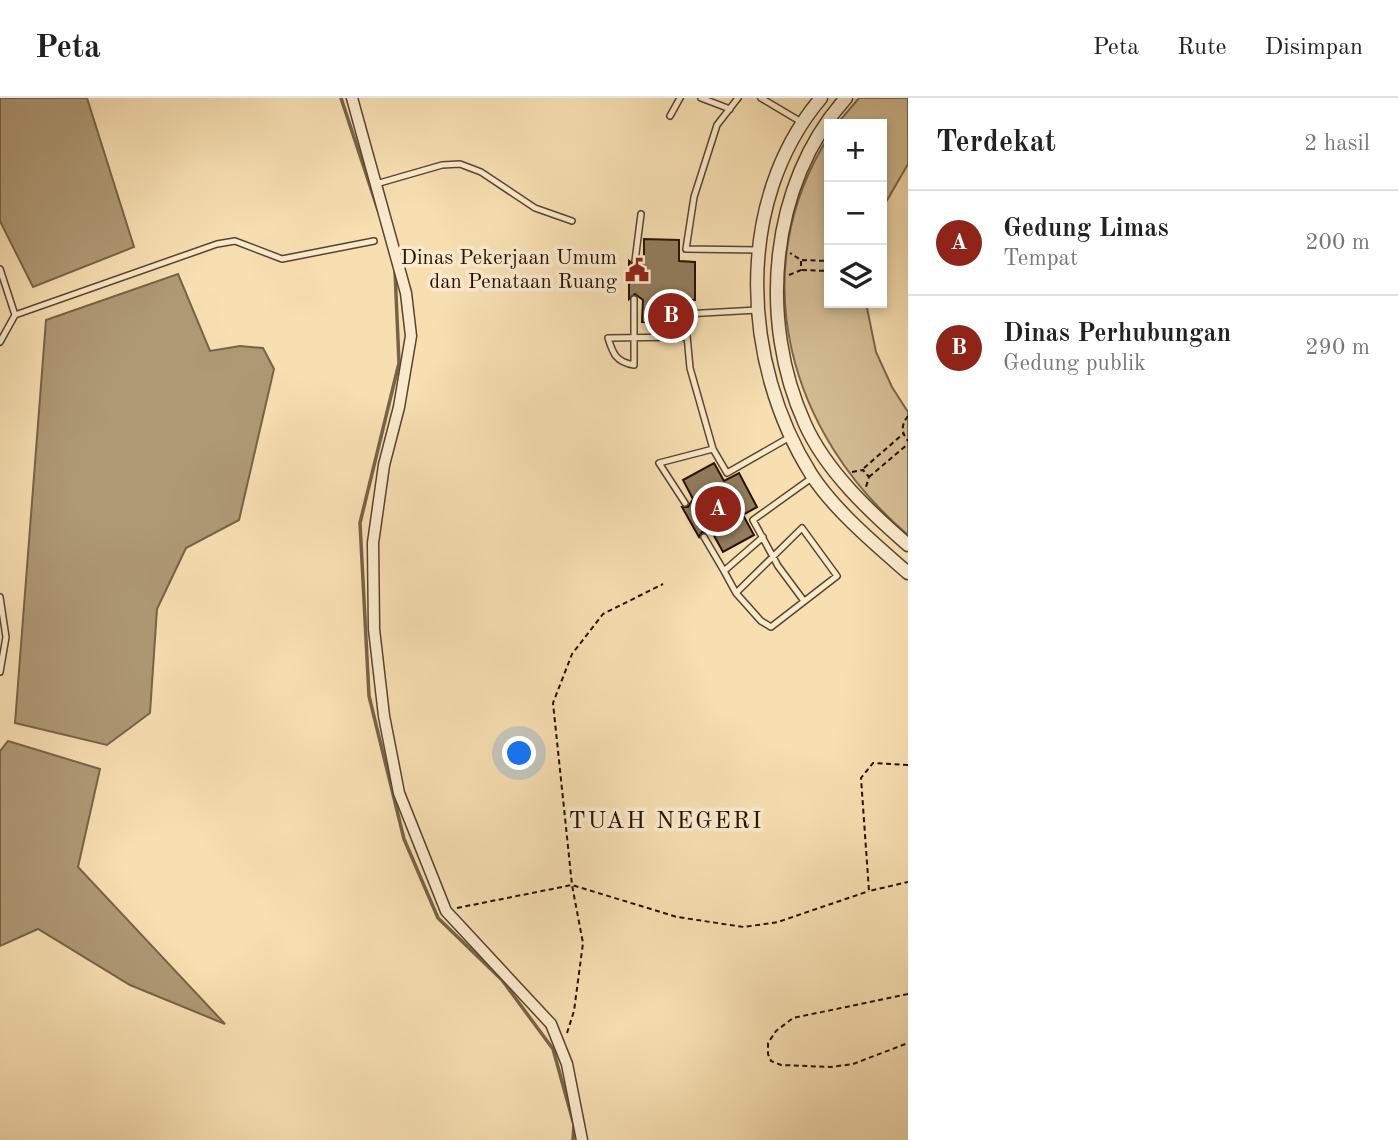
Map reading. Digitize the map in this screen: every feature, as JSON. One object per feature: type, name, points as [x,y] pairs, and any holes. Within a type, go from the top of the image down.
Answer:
[{"type":"street","points":[[352,98],[406,293],[411,336],[406,376],[375,512],[374,629],[384,716],[399,793],[446,911],[483,955],[543,1013],[562,1050],[582,1140]]},
{"type":"street","points":[[821,98],[803,123],[775,183],[760,250],[757,310],[766,373],[790,437],[813,477],[867,537],[908,573]]},
{"type":"street","points":[[846,98],[819,133],[795,183],[779,251],[778,305],[789,378],[806,426],[831,465],[856,495],[908,545]]},
{"type":"street","points":[[803,123],[819,133]]},
{"type":"street","points":[[760,250],[779,251]]},
{"type":"street","points":[[757,310],[778,305]]},
{"type":"street","points":[[790,437],[806,426]]},
{"type":"street","points":[[813,477],[831,465]]},
{"type":"lane","points":[[670,116],[680,98]]},
{"type":"lane","points":[[701,98],[730,109]]},
{"type":"lane","points":[[738,98],[717,125],[707,153],[688,223],[686,248],[760,250]]},
{"type":"lane","points":[[761,98],[803,123]]},
{"type":"lane","points":[[376,184],[442,165],[460,164],[481,172],[535,208],[572,221]]},
{"type":"lane","points":[[635,261],[641,214]]},
{"type":"lane","points":[[0,342],[15,315],[218,244],[235,241],[282,259],[374,241]]},
{"type":"lane","points":[[0,269],[15,315]]},
{"type":"lane","points":[[634,299],[632,338],[634,365],[622,363],[613,354],[608,338],[632,338],[686,337]]},
{"type":"lane","points":[[757,310],[685,314],[690,368],[713,449],[727,473],[790,437]]},
{"type":"lane","points":[[685,503],[659,463],[713,449]]},
{"type":"lane","points":[[804,601],[773,556],[753,520],[813,477]]},
{"type":"lane","points":[[704,537],[736,593],[761,621],[771,627],[837,576],[802,528],[736,593]]},
{"type":"lane","points":[[724,571],[763,537]]},
{"type":"lane","points":[[0,597],[6,637],[0,671]]},
{"type":"path","points":[[779,251],[796,254],[801,260],[801,270]]},
{"type":"path","points":[[801,260],[824,261]]},
{"type":"path","points":[[777,274],[795,275],[801,270],[824,271]]},
{"type":"path","points":[[856,495],[868,485],[869,477],[908,443],[903,434],[903,423],[908,416]]},
{"type":"path","points":[[863,470],[903,434]]},
{"type":"path","points":[[843,479],[855,469],[863,470],[869,477]]},
{"type":"path","points":[[562,1050],[573,1011],[583,943],[572,885],[553,703],[572,654],[603,614],[663,584]]},
{"type":"path","points":[[869,891],[860,778],[873,763],[908,765]]},
{"type":"path","points":[[446,911],[572,885],[677,917],[744,927],[778,922],[869,891],[908,882]]},
{"type":"path","points":[[908,994],[793,1018],[776,1031],[768,1043],[768,1054],[771,1061],[780,1065],[831,1066],[853,1064],[908,1043]]},
{"type":"shaded area","points":[[0,98],[87,98],[134,247],[33,287],[0,221]]},
{"type":"shaded area","points":[[859,98],[908,98],[908,164],[887,200],[887,119],[841,119]]},
{"type":"shaded area","points":[[824,146],[824,308],[867,308],[876,352],[892,387],[908,412],[908,535],[867,495],[834,450],[808,401],[792,349],[785,296],[788,242],[803,188]]},
{"type":"shaded area","points":[[178,274],[210,351],[240,346],[263,348],[274,369],[239,520],[186,548],[157,609],[150,713],[107,745],[15,723],[46,320]]},
{"type":"shaded area","points":[[8,741],[100,769],[78,867],[225,1024],[130,985],[38,929],[0,946],[0,751]]},
{"type":"building","points":[[644,239],[679,240],[679,261],[695,262],[695,300],[678,300],[678,323],[642,322],[643,300],[635,294],[629,299],[629,261],[635,266],[644,261]]},
{"type":"building","points":[[714,463],[724,481],[739,473],[757,507],[743,515],[754,535],[723,552],[712,532],[702,532],[699,537],[682,507],[688,507],[693,499],[683,480]]},
{"type":"waterway","points":[[341,98],[378,210]]},
{"type":"waterway","points":[[395,271],[399,363],[360,523],[369,696],[404,839],[438,918],[502,980],[553,1049],[574,1125],[573,1140]]},
{"type":"place","name":"Dinas Pekerjaan Umum dan Penataan Ruang","points":[[637,270]]},
{"type":"place","name":"Dinas Perhubungan","points":[[671,316]]},
{"type":"place","name":"Gedung Limas","points":[[718,509]]},
{"type":"district","name":"TUAH NEGERI","points":[[666,822]]}]
